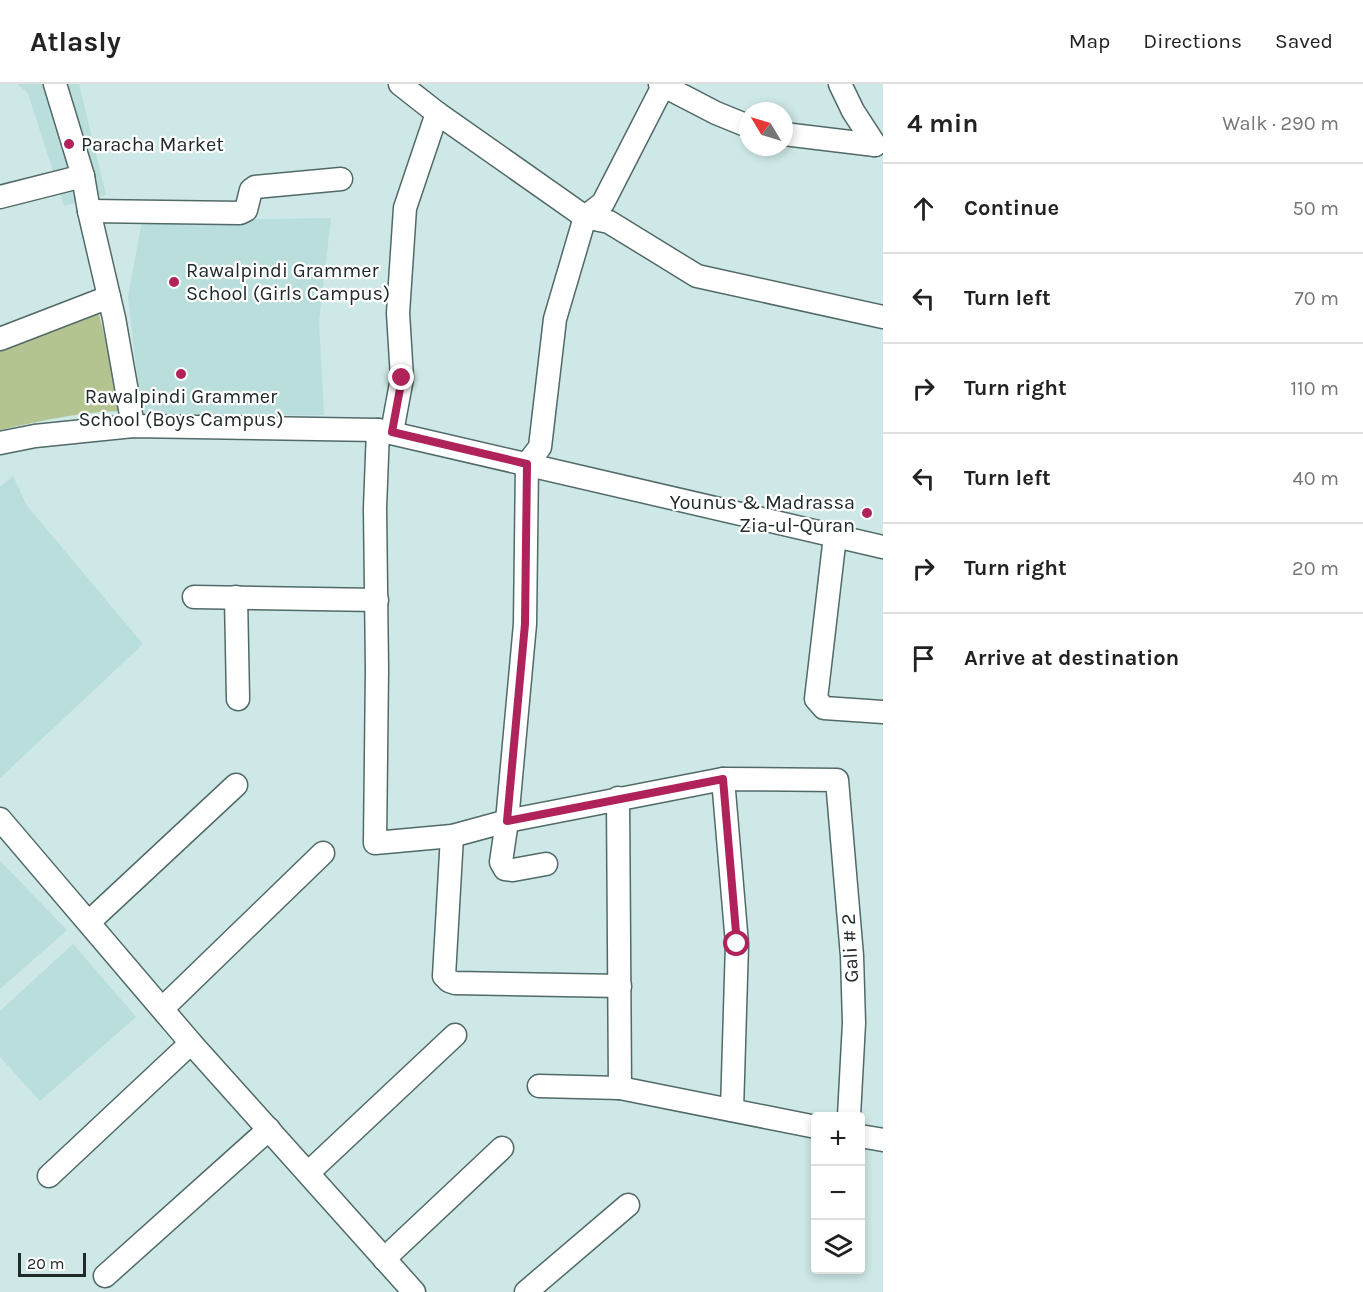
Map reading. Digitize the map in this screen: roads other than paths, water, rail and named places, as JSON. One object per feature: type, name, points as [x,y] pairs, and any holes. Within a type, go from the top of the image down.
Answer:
[{"type":"street","points":[[55,84],[83,176],[114,318],[133,426]]},
{"type":"street","points":[[400,84],[437,113],[585,217],[609,222],[697,276],[883,317]]},
{"type":"street","points":[[793,135],[875,146],[840,84]]},
{"type":"street","points":[[546,864],[513,870],[505,869],[501,862],[507,821],[525,624],[527,464],[540,447],[555,320],[585,217],[603,203],[662,85],[739,122]]},
{"type":"street","points":[[437,113],[405,208],[398,313],[402,378],[385,431],[375,508],[377,600],[375,843],[452,836],[507,821],[723,779],[737,944],[732,1110]]},
{"type":"street","points":[[0,196],[83,176]]},
{"type":"street","points":[[89,211],[240,213],[246,210],[251,190],[255,187],[341,179]]},
{"type":"street","points":[[0,339],[109,297]]},
{"type":"street","points":[[0,443],[35,436],[133,426],[385,431],[883,547]]},
{"type":"street","points":[[835,536],[816,699],[824,708],[883,712]]},
{"type":"street","points":[[194,597],[377,600]]},
{"type":"street","points":[[236,597],[238,699]]},
{"type":"street","name":"Gali # 2","points":[[723,779],[837,780],[852,956],[854,1023],[849,1112]]},
{"type":"street","points":[[88,922],[236,785]]},
{"type":"street","points":[[618,798],[620,1088]]},
{"type":"street","points":[[0,819],[192,1043],[414,1292]]},
{"type":"street","points":[[452,836],[444,976],[449,981],[455,983],[620,986]]},
{"type":"street","points":[[163,1008],[323,853]]},
{"type":"street","points":[[308,1173],[456,1035]]},
{"type":"street","points":[[49,1176],[192,1043]]},
{"type":"street","points":[[539,1086],[620,1088],[811,1126]]},
{"type":"street","points":[[105,1276],[268,1129]]},
{"type":"street","points":[[865,1137],[883,1140]]},
{"type":"street","points":[[384,1259],[502,1148]]},
{"type":"street","points":[[526,1292],[628,1205]]},
{"type":"place","name":"Paracha Market","points":[[69,144]]},
{"type":"place","name":"Rawalpindi Grammer School (Girls Campus)","points":[[174,282]]},
{"type":"place","name":"Rawalpindi Grammer School (Boys Campus)","points":[[181,374]]},
{"type":"place","name":"Younus & Madrassa Zia-ul-Quran","points":[[867,513]]}]
